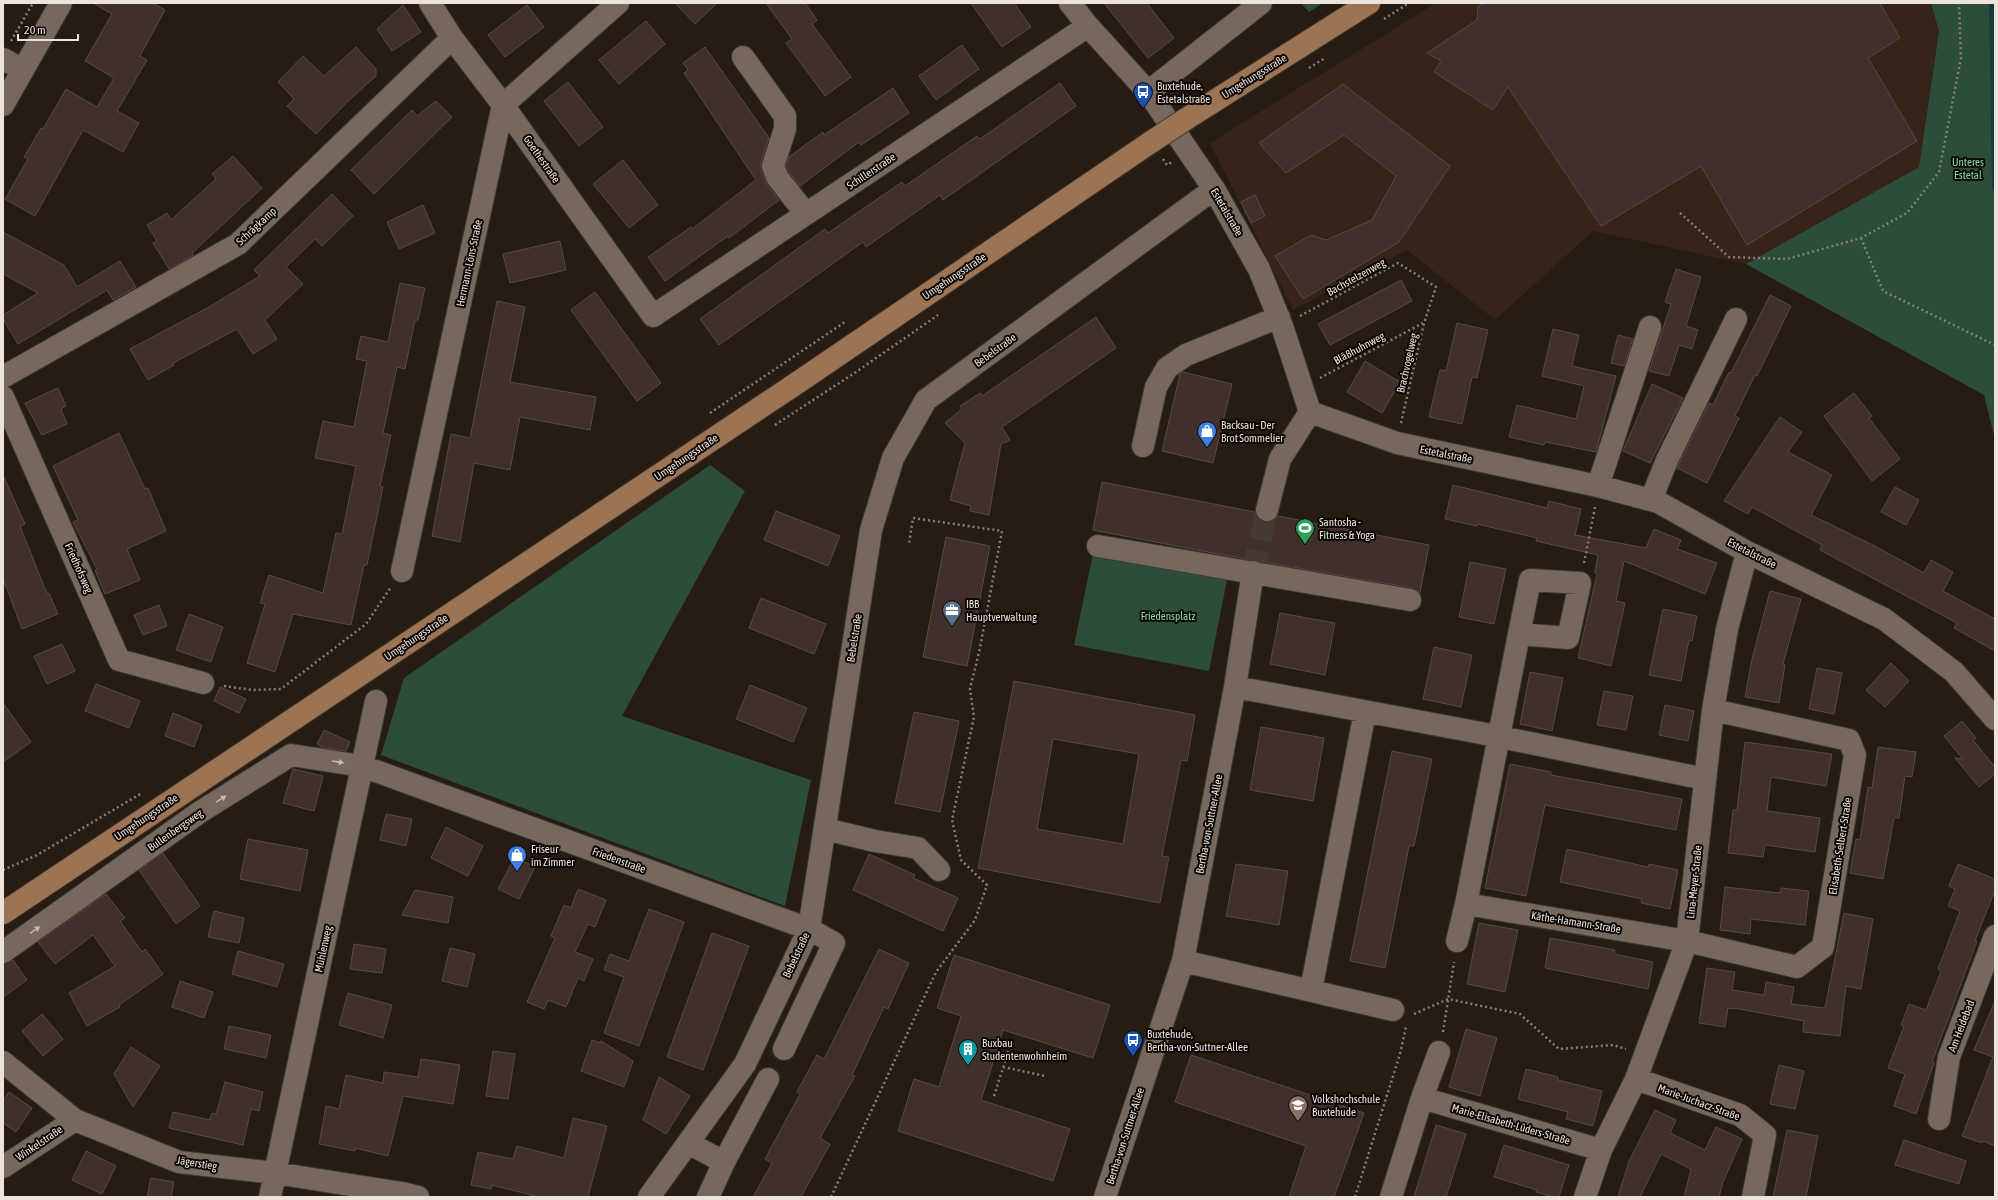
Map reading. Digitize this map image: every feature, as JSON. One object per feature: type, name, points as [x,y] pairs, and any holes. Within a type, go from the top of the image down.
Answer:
[{"type":"main road","name":"Umgehungsstraße","points":[[3,913],[800,381],[1151,142],[1369,3]]},
{"type":"main road","points":[[3,899],[35,891]]},
{"type":"street","points":[[3,104],[24,70],[61,3]]},
{"type":"street","name":"Goethestraße","points":[[430,3],[452,38],[503,105],[653,316]]},
{"type":"street","points":[[503,105],[618,3]]},
{"type":"street","name":"Estetalstraße","points":[[1070,3],[1088,26],[1148,92],[1214,189],[1260,269],[1281,322],[1310,412],[1397,444],[1598,486],[1658,502],[1748,552],[1884,619],[1954,672],[1995,719]]},
{"type":"street","points":[[1148,92],[1261,3]]},
{"type":"street","name":"Schillerstraße","points":[[653,316],[1088,26]]},
{"type":"street","name":"Schrägkamp","points":[[3,377],[238,244],[452,38]]},
{"type":"street","points":[[7,51],[24,70]]},
{"type":"street","points":[[743,57],[785,116],[785,129],[773,166],[777,177],[806,214]]},
{"type":"street","name":"Hermann-Löns-Straße","points":[[402,571],[503,105]]},
{"type":"street","name":"Bebelstraße","points":[[649,1197],[745,1064],[809,929],[871,530],[893,458],[926,400],[1214,189]]},
{"type":"street","points":[[1651,500],[1667,460],[1736,319]]},
{"type":"street","points":[[1143,446],[1156,387],[1166,368],[1186,355],[1281,322]]},
{"type":"street","points":[[1598,486],[1650,327]]},
{"type":"street","name":"Friedhofsweg","points":[[3,397],[119,660],[204,683]]},
{"type":"street","points":[[1267,510],[1280,459],[1310,412]]},
{"type":"street","points":[[1098,546],[1410,600]]},
{"type":"street","name":"Lina-Meyer-Straße","points":[[1585,1197],[1601,1150],[1636,1079],[1646,1055],[1687,940],[1713,710],[1727,629],[1748,552]]},
{"type":"street","name":"Bertha-von-Suttner-Allee","points":[[1105,1197],[1183,961],[1234,687],[1253,572]]},
{"type":"street","points":[[1457,942],[1500,737],[1519,634],[1530,580],[1580,583],[1568,638],[1519,634]]},
{"type":"street","points":[[1234,687],[1500,737],[1705,779]]},
{"type":"street","name":"Mühlenweg","points":[[270,1197],[376,701]]},
{"type":"street","name":"Elisabeth-Selbert-Straße","points":[[1687,940],[1797,967],[1823,947],[1855,755],[1850,740],[1713,710]]},
{"type":"street","points":[[1311,990],[1365,712]]},
{"type":"street","name":"Bullenbergsweg","points":[[3,952],[200,812],[291,755],[362,766]]},
{"type":"street","name":"Friedenstraße","points":[[362,766],[809,929],[834,943],[784,1049]]},
{"type":"street","points":[[825,829],[875,841],[918,848],[939,870]]},
{"type":"street","name":"Käthe-Hamann-Straße","points":[[1466,904],[1687,940]]},
{"type":"street","name":"Am Heidebad","points":[[1939,1120],[1949,1056],[1995,936]]},
{"type":"street","points":[[1183,961],[1311,990],[1402,1017]]},
{"type":"street","points":[[1391,1197],[1422,1098],[1439,1052]]},
{"type":"street","name":"Jägerstieg","points":[[3,1062],[75,1120],[179,1162],[275,1173],[402,1192],[418,1197]]},
{"type":"street","points":[[708,1197],[724,1162],[768,1079]]},
{"type":"street","name":"Marie-Juchacz-Straße","points":[[1636,1079],[1740,1115],[1765,1135],[1753,1197]]},
{"type":"street","name":"Marie-Elisabeth-Lüders-Straße","points":[[1422,1098],[1601,1150]]},
{"type":"street","name":"Winkelstraße","points":[[3,1167],[75,1120]]},
{"type":"street","points":[[688,1142],[724,1162]]},
{"type":"path","points":[[7,51],[33,3]]},
{"type":"path","points":[[1680,213],[1729,257],[1786,259],[1861,238],[1907,213],[1939,172],[1961,58],[1958,3]]},
{"type":"path","points":[[1861,238],[1883,291],[1995,345]]},
{"type":"path","name":"Bachstelzenweg","points":[[1281,322],[1398,263],[1436,287]]},
{"type":"path","name":"Brachvogelweg","points":[[1397,444],[1424,323],[1436,287]]},
{"type":"path","points":[[709,414],[847,321]]},
{"type":"path","name":"Bläßhuhnweg","points":[[1302,387],[1424,323]]},
{"type":"path","points":[[1580,583],[1598,486]]},
{"type":"path","points":[[831,1197],[936,972],[975,920],[987,885],[961,860],[952,820],[974,717],[970,689],[980,648],[1002,531],[913,518],[909,544]]},
{"type":"path","points":[[204,683],[252,690],[281,689],[366,624],[402,571]]},
{"type":"path","points":[[3,870],[38,855],[145,791]]},
{"type":"path","points":[[1439,1052],[1457,942]]},
{"type":"path","points":[[1355,1197],[1400,1054],[1402,1017],[1448,999],[1520,1014],[1559,1049],[1614,1045],[1646,1055]]},
{"type":"path","points":[[994,1096],[1012,1040]]},
{"type":"path","points":[[1003,1067],[1045,1076]]},
{"type":"shaded area","points":[[1436,3],[1931,3],[1939,30],[1919,167],[1746,264],[1593,231],[1495,320],[1407,250],[1293,310],[1210,143]]},
{"type":"green space","points":[[1301,3],[1323,3],[1309,12]]},
{"type":"green space","name":"Unteres Estetal","points":[[1931,3],[1995,3],[1995,439],[1984,395],[1746,264],[1919,167],[1939,31]]},
{"type":"green space","points":[[710,465],[745,491],[622,716],[811,780],[785,906],[381,755],[404,678]]},
{"type":"green space","name":"Friedensplatz","points":[[1093,554],[1227,580],[1209,671],[1074,645]]},
{"type":"water","points":[[1989,3],[1995,3],[1995,198],[1992,187]]},
{"type":"building","points":[[93,3],[153,3],[165,10],[140,56],[147,60],[117,111],[139,123],[123,152],[83,130],[35,216],[5,199],[28,159],[24,157],[41,128],[43,129],[66,89],[97,107],[114,78],[85,61],[112,14]]},
{"type":"building","points":[[675,3],[717,3],[695,24]]},
{"type":"building","points":[[766,3],[805,3],[817,20],[812,24],[851,77],[825,96],[786,43],[792,39]]},
{"type":"building","points":[[971,3],[1014,3],[1031,27],[1002,47]]},
{"type":"building","points":[[1104,3],[1147,3],[1174,38],[1148,58]]},
{"type":"building","points":[[1484,3],[1880,3],[1900,38],[1868,58],[1917,141],[1747,245],[1701,166],[1601,226],[1508,87],[1493,110],[1434,72],[1441,61],[1427,53],[1477,20],[1478,6]]},
{"type":"building","points":[[403,5],[421,32],[392,51],[377,29]]},
{"type":"building","points":[[527,5],[544,27],[505,57],[488,35]]},
{"type":"building","points":[[646,21],[665,44],[619,84],[599,60]]},
{"type":"building","points":[[962,45],[979,69],[936,100],[919,76]]},
{"type":"building","points":[[356,47],[376,69],[376,76],[346,103],[316,134],[287,106],[294,99],[278,82],[303,56],[324,76]]},
{"type":"building","points":[[705,47],[769,138],[761,162],[761,170],[767,185],[779,200],[729,238],[728,236],[665,281],[648,257],[691,227],[692,229],[756,180],[684,73],[688,70],[683,63]]},
{"type":"building","points":[[568,82],[603,127],[579,146],[544,101]]},
{"type":"building","points":[[1060,83],[1076,106],[943,200],[940,195],[866,247],[863,242],[719,345],[700,319],[825,229],[828,233],[902,182],[905,186],[977,136],[980,139]]},
{"type":"building","points":[[1343,84],[1450,166],[1399,242],[1303,299],[1275,256],[1311,235],[1326,240],[1372,220],[1396,176],[1344,135],[1286,173],[1259,143]]},
{"type":"building","points":[[893,88],[909,113],[861,145],[859,142],[800,186],[788,171],[786,166],[789,157],[823,132],[824,135]]},
{"type":"building","points":[[436,101],[452,117],[374,194],[351,170],[412,110],[417,116]]},
{"type":"building","points":[[233,156],[262,188],[192,253],[193,255],[169,269],[153,243],[157,241],[147,225],[167,213],[171,220],[216,179],[212,174]]},
{"type":"building","points":[[623,160],[658,205],[629,228],[593,184]]},
{"type":"building","points":[[332,194],[353,216],[322,246],[315,239],[286,267],[303,284],[265,320],[277,339],[253,354],[237,329],[173,363],[174,365],[148,380],[130,349],[209,307],[260,276],[254,270]]},
{"type":"building","points":[[1255,195],[1265,216],[1251,223],[1241,202]]},
{"type":"building","points":[[423,205],[435,233],[399,249],[387,222]]},
{"type":"building","points":[[3,232],[64,265],[77,287],[120,261],[136,287],[113,300],[107,290],[18,344],[3,319],[3,315],[38,293],[3,274]]},
{"type":"building","points":[[560,241],[566,270],[510,283],[503,254]]},
{"type":"building","points":[[1676,269],[1701,277],[1686,326],[1698,330],[1692,349],[1679,345],[1669,376],[1649,371],[1671,304],[1665,302]]},
{"type":"building","points":[[1401,280],[1412,301],[1330,345],[1318,324]]},
{"type":"building","points":[[400,283],[425,288],[418,320],[415,320],[405,369],[397,367],[383,433],[391,435],[380,486],[383,487],[367,565],[364,565],[351,625],[293,614],[275,672],[247,663],[265,604],[260,603],[269,575],[323,593],[336,533],[342,534],[356,466],[315,458],[323,421],[354,427],[367,361],[356,359],[361,336],[388,342]]},
{"type":"building","points":[[595,292],[661,383],[637,401],[571,310]]},
{"type":"building","points":[[1770,295],[1791,306],[1757,376],[1755,375],[1735,416],[1739,418],[1707,483],[1677,468],[1709,403],[1713,405],[1729,372],[1731,373]]},
{"type":"building","points":[[497,301],[525,307],[510,382],[596,397],[590,430],[520,417],[510,470],[474,463],[460,542],[432,536],[451,434],[470,438]]},
{"type":"building","points":[[1096,317],[1116,348],[1002,427],[1010,440],[1001,444],[989,515],[970,511],[971,506],[950,500],[965,443],[945,423],[962,409],[960,406],[980,393],[982,396]]},
{"type":"building","points":[[1457,323],[1488,330],[1477,378],[1472,377],[1462,424],[1429,417],[1440,370],[1446,371]]},
{"type":"building","points":[[1553,329],[1579,335],[1572,366],[1616,376],[1596,452],[1545,442],[1544,445],[1509,437],[1517,405],[1576,419],[1584,386],[1542,376]]},
{"type":"building","points":[[1618,335],[1633,339],[1624,366],[1611,363]]},
{"type":"building","points":[[1365,361],[1400,382],[1382,413],[1347,392]]},
{"type":"building","points":[[1183,372],[1232,384],[1213,463],[1162,451],[1180,374]]},
{"type":"building","points":[[1652,384],[1683,398],[1650,463],[1623,451]]},
{"type":"building","points":[[58,388],[66,406],[61,409],[67,424],[42,435],[25,403]]},
{"type":"building","points":[[1854,393],[1872,416],[1869,418],[1900,459],[1872,481],[1824,416]]},
{"type":"building","points":[[1780,417],[1802,432],[1788,452],[1832,475],[1811,515],[1873,545],[1924,573],[1931,560],[1953,572],[1943,591],[1995,619],[1995,651],[1954,628],[1957,623],[1820,550],[1822,545],[1752,507],[1748,514],[1724,501]]},
{"type":"building","points":[[119,433],[145,489],[148,488],[166,531],[127,549],[140,580],[105,594],[95,570],[97,569],[73,522],[78,520],[53,466]]},
{"type":"building","points":[[3,475],[25,524],[20,526],[47,594],[49,593],[58,614],[22,629],[3,578]]},
{"type":"building","points":[[1102,482],[1255,512],[1258,519],[1264,522],[1271,522],[1278,516],[1429,545],[1420,593],[1412,588],[1218,554],[1093,530]]},
{"type":"building","points":[[1453,485],[1547,508],[1549,501],[1581,509],[1575,535],[1646,548],[1654,529],[1681,540],[1677,549],[1717,563],[1705,594],[1624,561],[1616,601],[1625,603],[1611,666],[1578,658],[1597,574],[1595,573],[1598,555],[1536,541],[1537,538],[1477,524],[1477,526],[1445,519]]},
{"type":"building","points":[[1895,487],[1919,500],[1906,525],[1881,512]]},
{"type":"building","points":[[776,511],[840,536],[828,566],[764,540]]},
{"type":"building","name":"IBB Hauptverwaltung","points":[[946,537],[990,546],[967,666],[923,657]]},
{"type":"building","points":[[1470,562],[1506,569],[1494,624],[1459,617]]},
{"type":"building","points":[[1770,591],[1801,599],[1783,664],[1785,665],[1779,703],[1745,697],[1752,659]]},
{"type":"building","points":[[761,598],[826,624],[814,654],[749,628]]},
{"type":"building","points":[[159,605],[167,626],[143,635],[134,615]]},
{"type":"building","points":[[1663,609],[1697,616],[1692,641],[1689,640],[1681,681],[1649,675]]},
{"type":"building","points":[[1280,613],[1335,623],[1325,675],[1270,664]]},
{"type":"building","points":[[189,614],[223,627],[211,662],[176,650]]},
{"type":"building","points":[[62,644],[75,671],[47,684],[34,656]]},
{"type":"building","points":[[1434,647],[1472,655],[1461,707],[1423,699]]},
{"type":"building","points":[[1891,663],[1909,681],[1885,707],[1866,690]]},
{"type":"building","points":[[1817,668],[1842,673],[1834,714],[1809,709]]},
{"type":"building","points":[[1530,672],[1563,678],[1552,731],[1520,724]]},
{"type":"building","points":[[1014,681],[1195,715],[1187,761],[1181,760],[1162,856],[1169,857],[1160,903],[978,868]],"holes":[[[1053,739],[1139,754],[1123,844],[1037,829]]]},
{"type":"building","points":[[96,684],[140,701],[129,728],[85,711]]},
{"type":"building","points":[[750,685],[807,708],[793,742],[736,719]]},
{"type":"building","points":[[220,687],[246,699],[239,713],[214,701]]},
{"type":"building","points":[[1604,691],[1633,696],[1626,730],[1597,725]]},
{"type":"building","points":[[3,703],[31,742],[3,762]]},
{"type":"building","points":[[1665,705],[1694,711],[1688,741],[1659,735]]},
{"type":"building","points":[[914,712],[959,721],[940,812],[895,803]]},
{"type":"building","points":[[173,713],[202,725],[194,747],[165,736]]},
{"type":"building","points":[[1962,721],[1976,738],[1973,740],[1995,767],[1995,774],[1979,787],[1955,758],[1963,759],[1944,736]]},
{"type":"building","points":[[1261,727],[1324,738],[1313,801],[1250,790]]},
{"type":"building","points":[[324,730],[350,742],[346,751],[324,748],[317,744]]},
{"type":"building","points":[[1745,742],[1832,754],[1826,786],[1771,777],[1767,811],[1820,818],[1815,852],[1765,845],[1763,857],[1728,853],[1733,810],[1737,810]]},
{"type":"building","points":[[1878,747],[1916,752],[1912,777],[1905,776],[1899,818],[1894,818],[1883,879],[1850,873],[1856,839],[1860,840],[1868,787],[1872,788]]},
{"type":"building","points":[[1392,751],[1432,759],[1414,846],[1409,846],[1385,968],[1350,961]]},
{"type":"building","points":[[1510,764],[1551,772],[1551,775],[1682,799],[1676,830],[1545,805],[1526,896],[1485,888]]},
{"type":"building","points":[[293,769],[323,776],[314,811],[283,803]]},
{"type":"building","points":[[386,814],[412,819],[406,846],[380,840]]},
{"type":"building","points":[[446,827],[483,846],[468,876],[431,858]]},
{"type":"building","points":[[248,839],[308,850],[300,891],[240,879]]},
{"type":"building","points":[[1567,849],[1648,867],[1649,864],[1678,870],[1670,909],[1641,903],[1642,899],[1560,882]]},
{"type":"building","points":[[163,853],[200,906],[176,924],[139,870]]},
{"type":"building","points":[[869,854],[915,875],[913,878],[958,898],[943,931],[853,890]]},
{"type":"building","points":[[515,857],[535,867],[519,899],[498,889]]},
{"type":"building","points":[[1236,864],[1288,871],[1279,925],[1226,916]]},
{"type":"building","points":[[1958,864],[1995,879],[1995,890],[1975,941],[1977,941],[1932,1062],[1934,1063],[1916,1114],[1894,1106],[1905,1074],[1888,1068],[1904,1026],[1901,1025],[1909,1004],[1926,1010],[1941,971],[1938,969],[1960,911],[1948,906],[1955,889],[1949,886]]},
{"type":"building","points":[[1725,887],[1780,893],[1781,888],[1809,891],[1805,925],[1751,919],[1750,934],[1720,930]]},
{"type":"building","points":[[578,889],[606,900],[595,927],[588,924],[575,952],[593,959],[584,981],[578,978],[566,1007],[548,1000],[544,1009],[527,1002],[555,938],[551,936],[564,905],[571,908]]},
{"type":"building","points":[[415,890],[453,897],[448,923],[402,915]]},
{"type":"building","points":[[106,894],[125,918],[120,921],[142,952],[145,949],[163,974],[119,1005],[120,1007],[87,1026],[69,993],[115,966],[93,935],[55,964],[38,942]]},
{"type":"building","points":[[649,909],[684,922],[639,1046],[604,1033],[624,977],[604,970],[610,954],[629,961]]},
{"type":"building","points":[[214,911],[244,918],[239,943],[208,937]]},
{"type":"building","points":[[1844,913],[1873,919],[1861,989],[1846,986],[1840,1036],[1803,1032],[1804,1021],[1739,1009],[1728,1008],[1725,1027],[1699,1023],[1707,968],[1735,972],[1732,990],[1764,995],[1766,982],[1794,987],[1791,1004],[1825,1008]]},
{"type":"building","points":[[1479,923],[1518,930],[1505,992],[1467,984]]},
{"type":"building","points":[[712,933],[749,946],[703,1070],[667,1057]]},
{"type":"building","points":[[1550,938],[1615,950],[1614,954],[1653,962],[1648,989],[1545,968]]},
{"type":"building","points":[[354,944],[386,949],[382,973],[350,969]]},
{"type":"building","points":[[450,948],[475,954],[467,987],[442,981]]},
{"type":"building","points":[[879,949],[909,963],[888,1009],[884,1007],[852,1075],[855,1076],[820,1138],[830,1144],[801,1197],[753,1197],[772,1163],[765,1159],[800,1094],[797,1092],[817,1055],[824,1059]]},
{"type":"building","points":[[238,951],[284,964],[277,987],[232,974]]},
{"type":"building","name":"Buxbau Studentenwohnheim","points":[[954,955],[1110,1005],[1093,1058],[1003,1030],[981,1100],[1070,1129],[1053,1181],[898,1131],[914,1079],[939,1087],[961,1016],[937,1008]]},
{"type":"building","points":[[13,960],[27,980],[3,997],[3,964]]},
{"type":"building","points":[[180,981],[213,992],[204,1018],[172,1007]]},
{"type":"building","points":[[348,993],[392,1005],[383,1038],[339,1025]]},
{"type":"building","points":[[1995,1001],[1995,1146],[1983,1141],[1982,1143],[1962,1136],[1993,1057],[1974,1050]]},
{"type":"building","points":[[42,1014],[63,1039],[43,1056],[22,1031]]},
{"type":"building","points":[[229,1026],[271,1035],[266,1058],[224,1049]]},
{"type":"building","points":[[1466,1029],[1497,1038],[1480,1096],[1449,1087]]},
{"type":"building","points":[[592,1040],[600,1043],[601,1041],[633,1061],[624,1087],[581,1071]]},
{"type":"building","points":[[131,1047],[160,1066],[133,1107],[114,1074]]},
{"type":"building","points":[[493,1051],[515,1054],[508,1099],[486,1096]]},
{"type":"building","name":"Volkshochschule Buxtehude","points":[[1191,1055],[1364,1113],[1334,1197],[1289,1197],[1306,1146],[1175,1102]]},
{"type":"building","points":[[421,1059],[460,1065],[453,1104],[403,1096],[388,1156],[355,1148],[355,1151],[319,1144],[326,1106],[339,1109],[346,1075],[383,1083],[384,1072],[418,1077]]},
{"type":"building","points":[[1779,1065],[1804,1071],[1795,1109],[1770,1104]]},
{"type":"building","points":[[1526,1069],[1558,1077],[1558,1080],[1602,1091],[1593,1126],[1566,1119],[1568,1112],[1518,1099]]},
{"type":"building","points":[[659,1077],[690,1096],[666,1134],[643,1120]]},
{"type":"building","points":[[225,1082],[263,1092],[259,1111],[251,1109],[243,1145],[169,1128],[173,1112],[210,1120],[212,1113],[216,1114]]},
{"type":"building","points":[[9,1092],[32,1108],[16,1132],[3,1123],[3,1101]]},
{"type":"building","points":[[1655,1110],[1676,1120],[1670,1133],[1705,1150],[1716,1127],[1742,1139],[1723,1182],[1719,1197],[1684,1197],[1691,1169],[1661,1154],[1640,1197],[1618,1197],[1629,1161]]},
{"type":"building","points":[[573,1118],[607,1126],[588,1197],[539,1197],[492,1185],[491,1189],[471,1185],[478,1152],[513,1159],[517,1146],[564,1158]]},
{"type":"building","points":[[1436,1125],[1466,1134],[1446,1197],[1414,1197]]},
{"type":"building","points":[[1787,1130],[1818,1136],[1806,1197],[1773,1197]]},
{"type":"building","points":[[1904,1140],[1966,1161],[1959,1184],[1895,1165]]},
{"type":"building","points":[[1504,1145],[1569,1165],[1559,1197],[1553,1197],[1536,1192],[1537,1190],[1494,1177]]},
{"type":"building","points":[[86,1151],[116,1166],[102,1194],[72,1180]]},
{"type":"building","points":[[151,1178],[174,1182],[171,1197],[147,1197]]},
{"type":"tunnel","points":[[1253,572],[1267,510]]},
{"type":"place","name":"Buxtehude, Estetalstraße","points":[[1143,109]]},
{"type":"place","name":"Backsau - Der Brot Sommelier","points":[[1207,448]]},
{"type":"place","name":"Santosha - Fitness & Yoga","points":[[1305,545]]},
{"type":"place","name":"IBB Hauptverwaltung","points":[[952,627]]},
{"type":"place","name":"Friseur im Zimmer","points":[[517,872]]},
{"type":"place","name":"Buxtehude, Bertha-von-Suttner-Allee","points":[[1133,1057]]},
{"type":"place","name":"Buxbau Studentenwohnheim","points":[[968,1066]]},
{"type":"place","name":"Volkshochschule Buxtehude","points":[[1298,1122]]}]
